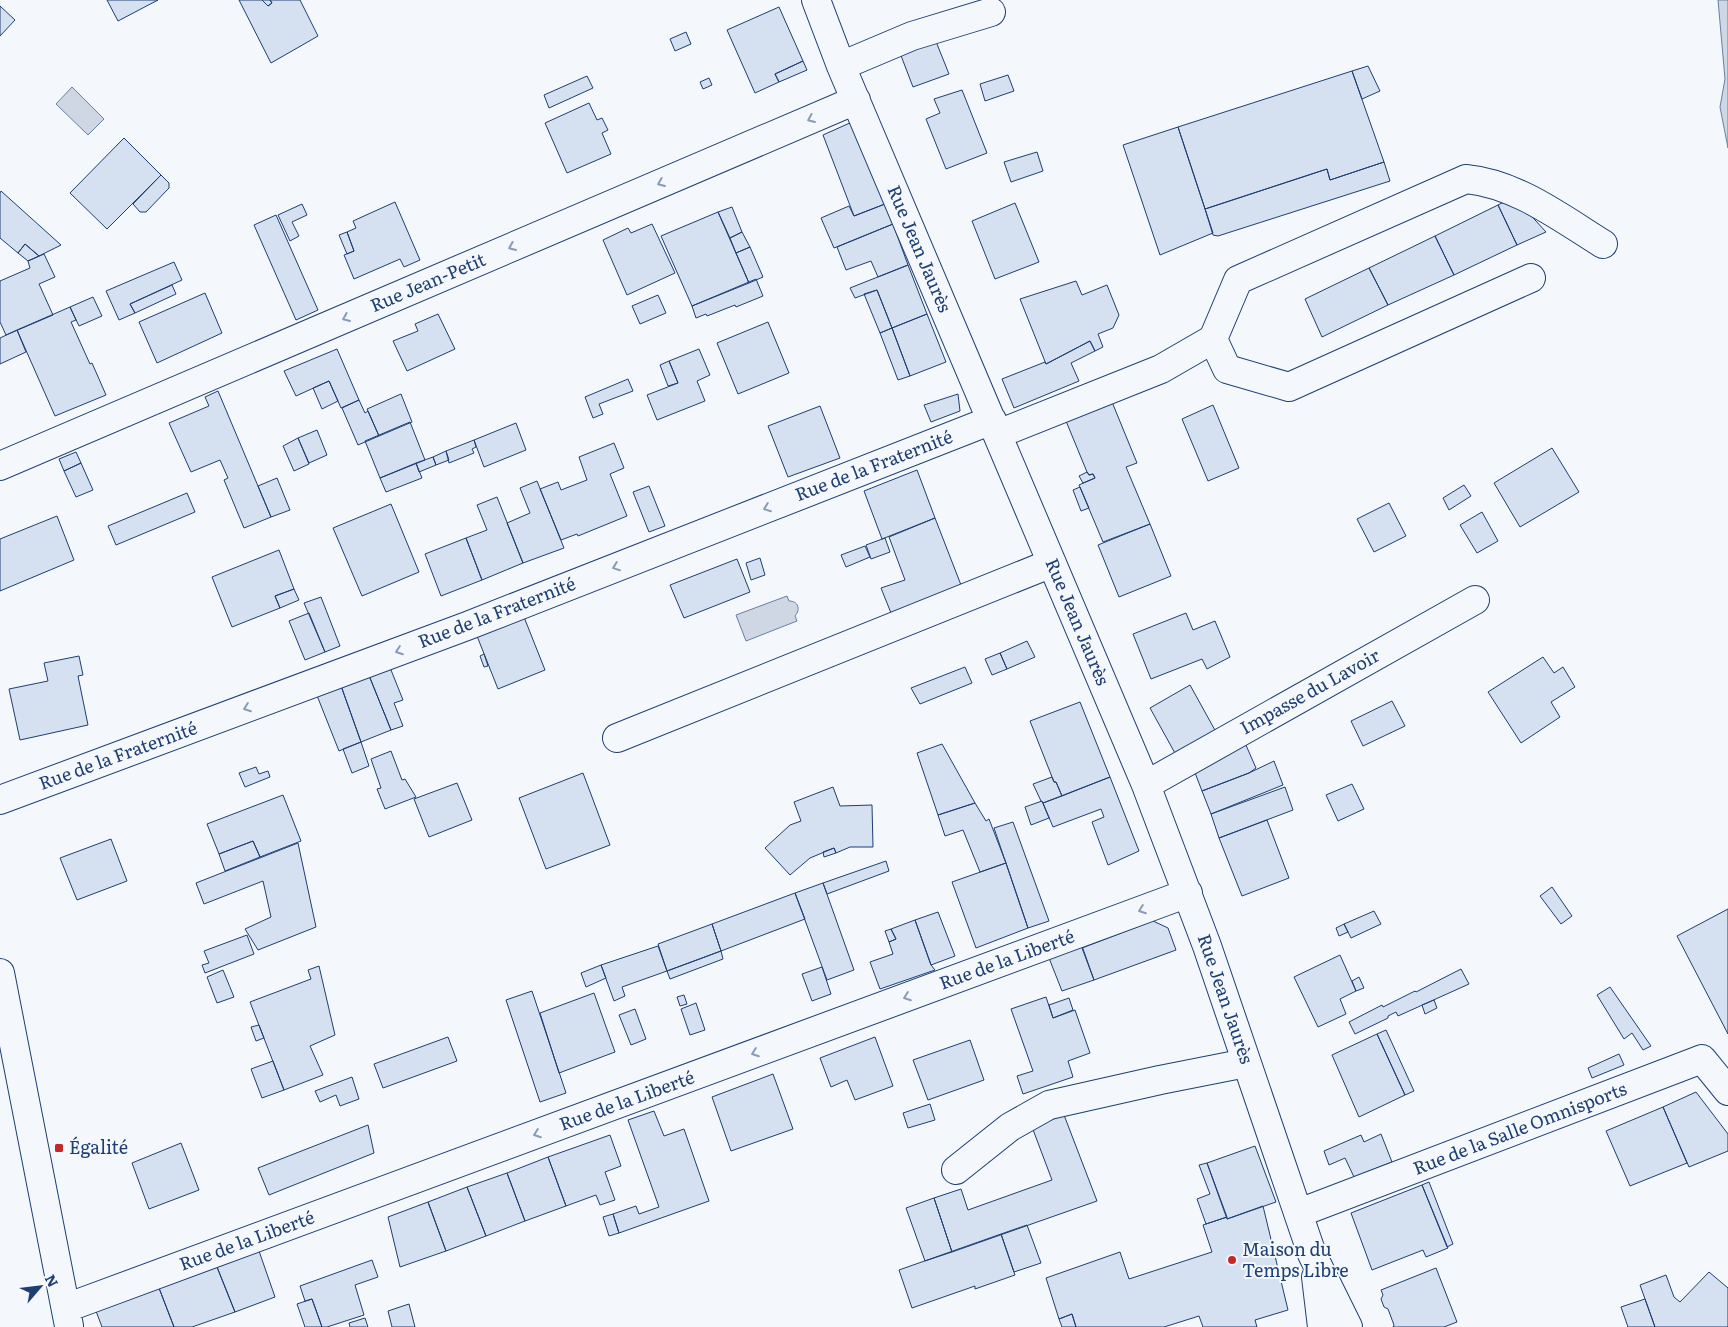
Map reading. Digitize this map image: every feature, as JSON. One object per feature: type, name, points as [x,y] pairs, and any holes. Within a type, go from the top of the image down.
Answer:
[{"type":"street","name":"Rue Jean Jaurès","points":[[816,0],[841,66],[1146,785],[1188,893],[1312,1254],[1348,1327]]},
{"type":"street","points":[[841,66],[912,36],[991,12]]},
{"type":"street","name":"Rue Jean-Petit","points":[[0,466],[856,100]]},
{"type":"street","points":[[1531,278],[1289,387],[1227,369],[1213,339],[1238,280],[1466,179],[1481,181],[1532,200],[1602,244]]},
{"type":"street","name":"Rue de la Fraternité","points":[[0,800],[995,427],[1161,369],[1213,339]]},
{"type":"street","points":[[617,738],[1052,563]]},
{"type":"street","name":"Impasse du Lavoir","points":[[1146,785],[1475,600]]},
{"type":"street","name":"Rue de la Liberté","points":[[68,1318],[1188,893]]},
{"type":"street","points":[[0,973],[68,1318]]},
{"type":"street","name":"Rue de la Salle Omnisports","points":[[1299,1213],[1702,1059],[1728,1091]]},
{"type":"street","points":[[956,1170],[1010,1127],[1049,1106],[1160,1080],[1246,1063]]},
{"type":"street","name":"Rue Jean Jaurès","points":[[1312,1254],[1322,1327]]},
{"type":"shaded area","points":[[1718,0],[1728,0],[1728,148],[1720,107],[1725,79]]},
{"type":"shaded area","points":[[72,87],[104,119],[88,135],[56,104]]},
{"type":"shaded area","points":[[787,596],[789,601],[795,602],[798,606],[795,616],[797,621],[746,641],[736,615]]},
{"type":"building","points":[[107,0],[158,0],[118,21]]},
{"type":"building","points":[[239,0],[262,0],[268,6],[272,3],[270,0],[300,0],[318,36],[271,63]]},
{"type":"building","points":[[262,0],[270,0],[272,3],[268,6]]},
{"type":"building","points":[[0,6],[15,20],[0,36]]},
{"type":"building","points":[[779,7],[803,61],[775,74],[779,82],[755,93],[727,30]]},
{"type":"building","points":[[686,32],[691,44],[675,51],[670,39]]},
{"type":"building","points":[[935,39],[949,74],[913,87],[900,53]]},
{"type":"building","points":[[803,61],[807,70],[779,82],[775,74]]},
{"type":"building","points":[[1368,66],[1380,91],[1362,99],[1352,71]]},
{"type":"building","points":[[1352,71],[1384,162],[1330,180],[1327,169],[1205,209],[1178,127]]},
{"type":"building","points":[[1008,75],[1014,91],[985,101],[980,84]]},
{"type":"building","points":[[587,76],[593,88],[549,108],[544,95]]},
{"type":"building","points":[[709,78],[712,85],[703,89],[700,82]]},
{"type":"building","points":[[962,90],[987,153],[946,169],[926,119],[940,113],[934,99]]},
{"type":"building","points":[[589,103],[597,120],[602,118],[608,130],[602,133],[611,154],[567,173],[545,123]]},
{"type":"building","points":[[852,122],[885,204],[854,216],[823,135]]},
{"type":"building","points":[[1178,127],[1213,233],[1160,255],[1123,145]]},
{"type":"building","points":[[124,138],[161,175],[107,229],[70,193]]},
{"type":"building","points":[[1037,152],[1043,171],[1011,182],[1004,162]]},
{"type":"building","points":[[1384,162],[1390,181],[1218,236],[1213,235],[1205,209],[1327,169],[1330,180]]},
{"type":"building","points":[[161,175],[169,183],[169,188],[146,212],[140,212],[133,204]]},
{"type":"building","points":[[1,191],[61,245],[39,256],[25,244],[18,253],[0,238]]},
{"type":"building","points":[[1514,197],[1546,232],[1517,245],[1498,205]]},
{"type":"building","points":[[395,202],[420,260],[404,267],[400,259],[354,279],[344,255],[354,251],[347,232],[356,228],[353,221]]},
{"type":"building","points":[[1015,203],[1039,262],[995,279],[972,221]]},
{"type":"building","points":[[302,204],[307,215],[292,222],[299,236],[290,241],[278,215]]},
{"type":"building","points":[[885,204],[893,224],[834,248],[821,218],[849,206],[854,216]]},
{"type":"building","points":[[1498,205],[1517,245],[1454,275],[1435,236]]},
{"type":"building","points":[[732,207],[742,232],[730,238],[718,212]]},
{"type":"building","points":[[718,212],[749,283],[692,306],[661,236]]},
{"type":"building","points":[[276,215],[318,310],[296,320],[254,225]]},
{"type":"building","points":[[652,224],[675,273],[627,295],[603,240],[628,228],[631,233]]},
{"type":"building","points":[[893,224],[908,265],[878,277],[871,261],[846,270],[837,247]]},
{"type":"building","points":[[347,232],[354,251],[347,254],[339,235]]},
{"type":"building","points":[[742,232],[750,247],[736,253],[730,238]]},
{"type":"building","points":[[1435,236],[1454,275],[1388,305],[1369,268]]},
{"type":"building","points":[[25,244],[39,256],[28,261],[18,253]]},
{"type":"building","points":[[750,247],[763,277],[749,283],[736,253]]},
{"type":"building","points":[[44,254],[55,277],[39,284],[53,315],[6,335],[0,322],[0,281],[30,268],[28,261]]},
{"type":"building","points":[[174,262],[182,280],[130,304],[135,313],[119,320],[106,291]]},
{"type":"building","points":[[908,265],[927,314],[892,328],[877,290],[855,298],[850,288]]},
{"type":"building","points":[[1369,268],[1388,305],[1322,337],[1305,299]]},
{"type":"building","points":[[756,279],[763,296],[736,307],[735,305],[707,316],[706,314],[696,318],[692,306]]},
{"type":"building","points":[[1076,281],[1082,295],[1107,285],[1119,315],[1113,328],[1098,334],[1103,347],[1095,351],[1090,341],[1046,364],[1020,299]]},
{"type":"building","points":[[172,285],[176,294],[135,313],[130,304]]},
{"type":"building","points":[[877,290],[892,328],[880,333],[864,294]]},
{"type":"building","points":[[205,293],[222,333],[157,363],[139,322]]},
{"type":"building","points":[[658,295],[666,313],[640,324],[632,306]]},
{"type":"building","points":[[93,297],[102,316],[79,326],[70,307]]},
{"type":"building","points":[[70,307],[76,320],[71,322],[106,395],[55,416],[17,330]]},
{"type":"building","points":[[438,314],[455,349],[407,371],[393,341],[418,331],[415,324]]},
{"type":"building","points":[[927,314],[946,362],[910,376],[892,328]]},
{"type":"building","points":[[768,322],[789,373],[738,394],[717,343]]},
{"type":"building","points":[[892,328],[910,376],[898,380],[880,333]]},
{"type":"building","points":[[17,330],[26,352],[0,364],[0,338]]},
{"type":"building","points":[[1090,341],[1095,351],[1071,363],[1079,381],[1014,408],[1002,379],[1045,362],[1046,364]]},
{"type":"building","points":[[337,349],[359,400],[341,408],[329,381],[296,396],[284,371]]},
{"type":"building","points":[[699,349],[710,375],[697,381],[705,401],[657,420],[647,395],[678,383],[669,361]]},
{"type":"building","points":[[669,361],[678,383],[668,386],[660,365]]},
{"type":"building","points":[[628,379],[633,391],[599,404],[603,414],[593,418],[585,397]]},
{"type":"building","points":[[329,381],[338,401],[322,409],[313,388]]},
{"type":"building","points":[[218,391],[271,517],[244,528],[224,480],[228,478],[220,460],[191,472],[169,423],[209,406],[205,397]]},
{"type":"building","points":[[401,394],[412,422],[379,436],[367,409]]},
{"type":"building","points":[[958,394],[960,411],[931,422],[924,405]]},
{"type":"building","points":[[359,400],[365,413],[368,411],[379,436],[358,445],[342,408]]},
{"type":"building","points":[[1112,402],[1137,463],[1126,467],[1150,524],[1103,542],[1079,485],[1095,478],[1093,474],[1089,475],[1087,472],[1066,421]]},
{"type":"building","points":[[1213,405],[1239,468],[1208,481],[1182,419]]},
{"type":"building","points":[[820,406],[840,458],[788,477],[768,426]]},
{"type":"building","points":[[410,422],[425,460],[380,478],[365,441]]},
{"type":"building","points":[[516,423],[526,450],[484,467],[474,440]]},
{"type":"building","points":[[317,430],[327,455],[309,463],[298,438]]},
{"type":"building","points":[[298,438],[309,464],[294,471],[283,446]]},
{"type":"building","points":[[474,440],[476,447],[472,449],[474,453],[449,463],[446,451]]},
{"type":"building","points":[[614,443],[624,468],[610,474],[627,516],[578,536],[577,534],[561,540],[540,489],[558,482],[561,490],[587,480],[579,457]]},
{"type":"building","points":[[1552,448],[1579,492],[1520,527],[1494,483]]},
{"type":"building","points":[[446,451],[449,460],[436,465],[433,457]]},
{"type":"building","points":[[76,452],[81,463],[64,471],[59,459]]},
{"type":"building","points":[[433,457],[436,465],[419,472],[416,463]]},
{"type":"building","points":[[81,463],[93,490],[76,497],[64,471]]},
{"type":"building","points":[[416,463],[422,478],[386,492],[380,478]]},
{"type":"building","points":[[917,470],[935,518],[882,539],[864,491]]},
{"type":"building","points":[[1087,472],[1089,475],[1093,474],[1095,478],[1083,483],[1079,476]]},
{"type":"building","points":[[277,478],[290,510],[271,517],[258,486]]},
{"type":"building","points":[[537,481],[564,548],[523,563],[507,523],[530,513],[520,488]]},
{"type":"building","points":[[1464,485],[1471,496],[1449,510],[1443,498]]},
{"type":"building","points":[[649,486],[665,526],[649,532],[633,492]]},
{"type":"building","points":[[1080,487],[1089,508],[1081,511],[1073,490]]},
{"type":"building","points":[[187,493],[195,512],[116,545],[108,526]]},
{"type":"building","points":[[497,497],[523,563],[482,580],[466,538],[487,530],[477,505]]},
{"type":"building","points":[[1389,503],[1406,536],[1374,552],[1357,519]]},
{"type":"building","points":[[391,504],[419,572],[362,596],[333,528]]},
{"type":"building","points":[[1482,512],[1498,541],[1477,553],[1460,525]]},
{"type":"building","points":[[57,516],[74,560],[0,591],[0,539]]},
{"type":"building","points":[[935,518],[961,585],[891,613],[881,588],[905,580],[889,537]]},
{"type":"building","points":[[1150,524],[1171,576],[1119,597],[1098,545]]},
{"type":"building","points":[[466,538],[482,580],[441,596],[425,554]]},
{"type":"building","points":[[885,538],[890,552],[871,559],[866,545]]},
{"type":"building","points":[[865,546],[870,557],[846,567],[841,555]]},
{"type":"building","points":[[279,550],[294,589],[275,596],[280,608],[232,627],[212,577]]},
{"type":"building","points":[[760,558],[765,575],[751,580],[746,563]]},
{"type":"building","points":[[737,559],[750,592],[684,618],[670,585]]},
{"type":"building","points":[[294,589],[299,600],[280,608],[275,596]]},
{"type":"building","points":[[321,597],[340,646],[325,652],[304,603]]},
{"type":"building","points":[[522,612],[545,670],[498,689],[475,631]]},
{"type":"building","points":[[309,613],[325,652],[305,660],[289,621]]},
{"type":"building","points":[[1186,613],[1193,630],[1215,621],[1230,657],[1207,669],[1202,659],[1151,679],[1133,634]]},
{"type":"building","points":[[1027,641],[1035,657],[1007,669],[1000,653]]},
{"type":"building","points":[[1000,653],[1007,669],[992,675],[985,659]]},
{"type":"building","points":[[484,654],[488,666],[484,667],[480,656]]},
{"type":"building","points":[[79,656],[83,675],[78,676],[88,725],[20,740],[9,689],[48,681],[44,663]]},
{"type":"building","points":[[1543,657],[1554,673],[1563,667],[1575,687],[1551,702],[1560,717],[1521,743],[1488,692]]},
{"type":"building","points":[[389,665],[403,700],[394,703],[403,726],[391,730],[368,673]]},
{"type":"building","points":[[965,667],[972,683],[920,704],[911,688]]},
{"type":"building","points":[[368,673],[391,730],[361,742],[340,683]]},
{"type":"building","points":[[340,683],[361,742],[339,751],[316,693]]},
{"type":"building","points":[[1190,685],[1216,732],[1176,755],[1150,708]]},
{"type":"building","points":[[1392,701],[1405,726],[1363,746],[1351,721]]},
{"type":"building","points":[[1080,702],[1110,777],[1062,796],[1056,782],[1054,782],[1030,721]]},
{"type":"building","points":[[361,742],[369,766],[352,773],[343,749]]},
{"type":"building","points":[[1245,743],[1256,768],[1249,773],[1202,791],[1192,765]]},
{"type":"building","points":[[942,744],[975,803],[938,815],[917,753]]},
{"type":"building","points":[[391,751],[402,780],[405,779],[416,797],[385,809],[377,789],[381,788],[371,759]]},
{"type":"building","points":[[1274,761],[1283,785],[1211,814],[1202,791]]},
{"type":"building","points":[[256,767],[259,774],[268,771],[270,777],[245,787],[239,773]]},
{"type":"building","points":[[583,773],[610,845],[546,869],[519,798]]},
{"type":"building","points":[[1052,777],[1062,796],[1043,803],[1033,784]]},
{"type":"building","points":[[1110,777],[1139,851],[1108,865],[1092,822],[1104,817],[1101,809],[1053,827],[1043,803]]},
{"type":"building","points":[[457,783],[472,820],[429,837],[414,799]]},
{"type":"building","points":[[1352,784],[1364,809],[1338,821],[1326,795]]},
{"type":"building","points":[[833,787],[840,806],[872,805],[873,847],[850,847],[836,853],[834,848],[810,858],[790,875],[765,848],[790,825],[801,821],[794,802]]},
{"type":"building","points":[[1285,787],[1293,810],[1219,838],[1211,814]]},
{"type":"building","points":[[283,795],[301,841],[260,857],[253,841],[219,854],[207,824]]},
{"type":"building","points":[[1042,801],[1049,818],[1031,825],[1025,807]]},
{"type":"building","points":[[975,803],[986,821],[989,819],[1006,863],[980,872],[963,830],[945,836],[938,815]]},
{"type":"building","points":[[1267,820],[1289,878],[1242,896],[1219,838]]},
{"type":"building","points":[[1013,822],[1049,921],[1028,928],[994,828]]},
{"type":"building","points":[[111,839],[127,881],[77,900],[60,858]]},
{"type":"building","points":[[253,841],[260,857],[225,871],[219,854]]},
{"type":"building","points":[[298,843],[316,927],[258,950],[245,929],[271,917],[263,881],[204,904],[196,883]]},
{"type":"building","points":[[834,848],[836,853],[824,857],[823,852]]},
{"type":"building","points":[[886,861],[889,871],[827,894],[823,883]]},
{"type":"building","points":[[1006,863],[1028,928],[976,948],[952,882]]},
{"type":"building","points":[[823,883],[854,970],[827,980],[795,893]]},
{"type":"building","points":[[1552,887],[1572,916],[1561,924],[1540,896]]},
{"type":"building","points":[[795,893],[805,919],[721,951],[712,924]]},
{"type":"building","points":[[1728,909],[1728,1034],[1677,936]]},
{"type":"building","points":[[1374,911],[1381,924],[1351,938],[1344,924]]},
{"type":"building","points":[[938,912],[955,956],[931,965],[915,920]]},
{"type":"building","points":[[915,920],[931,965],[935,970],[880,989],[870,962],[893,954],[889,942],[896,939],[891,929]]},
{"type":"building","points":[[1153,921],[1168,928],[1176,950],[1094,980],[1082,948]]},
{"type":"building","points":[[712,924],[721,951],[667,971],[658,944]]},
{"type":"building","points":[[1344,924],[1348,932],[1339,936],[1336,928]]},
{"type":"building","points":[[891,929],[896,939],[889,942],[885,931]]},
{"type":"building","points":[[247,935],[254,954],[205,973],[202,965],[209,963],[204,951]]},
{"type":"building","points":[[658,946],[667,971],[622,987],[625,996],[614,1001],[601,965]]},
{"type":"building","points":[[1082,946],[1094,980],[1062,991],[1049,958]]},
{"type":"building","points":[[721,951],[723,959],[670,979],[667,971]]},
{"type":"building","points":[[1340,955],[1356,991],[1340,999],[1346,1014],[1318,1027],[1294,977]]},
{"type":"building","points":[[601,965],[606,978],[586,987],[581,973]]},
{"type":"building","points":[[319,966],[335,1035],[310,1046],[323,1075],[284,1090],[250,1002],[311,979],[308,970]]},
{"type":"building","points":[[822,967],[831,994],[812,1001],[802,974]]},
{"type":"building","points":[[1461,969],[1469,984],[1398,1016],[1396,1012],[1388,1016],[1388,1018],[1355,1034],[1349,1022],[1382,1005],[1383,1007],[1416,992]]},
{"type":"building","points":[[223,970],[234,997],[217,1003],[207,977]]},
{"type":"building","points":[[1359,977],[1364,988],[1356,991],[1352,981]]},
{"type":"building","points":[[1610,987],[1651,1046],[1643,1050],[1632,1033],[1624,1039],[1597,995]]},
{"type":"building","points":[[532,991],[566,1093],[540,1102],[506,1000]]},
{"type":"building","points":[[594,993],[615,1052],[559,1073],[540,1013]]},
{"type":"building","points":[[684,995],[687,1004],[680,1006],[677,997]]},
{"type":"building","points":[[1046,997],[1053,1018],[1075,1010],[1090,1053],[1068,1061],[1073,1077],[1023,1094],[1017,1076],[1033,1071],[1011,1009]]},
{"type":"building","points":[[1069,998],[1073,1010],[1053,1018],[1049,1005]]},
{"type":"building","points":[[1434,1000],[1437,1008],[1425,1014],[1422,1005]]},
{"type":"building","points":[[696,1003],[705,1030],[690,1035],[681,1009]]},
{"type":"building","points":[[635,1009],[646,1039],[631,1045],[619,1015]]},
{"type":"building","points":[[259,1025],[264,1038],[256,1041],[251,1027]]},
{"type":"building","points":[[1386,1030],[1414,1091],[1405,1095],[1377,1034]]},
{"type":"building","points":[[1377,1034],[1405,1095],[1359,1117],[1332,1055]]},
{"type":"building","points":[[448,1037],[457,1061],[383,1088],[374,1064]]},
{"type":"building","points":[[875,1037],[893,1086],[855,1100],[847,1080],[831,1087],[820,1058]]},
{"type":"building","points":[[970,1040],[984,1080],[928,1100],[913,1060]]},
{"type":"building","points":[[1619,1054],[1624,1065],[1592,1078],[1588,1068]]},
{"type":"building","points":[[273,1061],[284,1090],[262,1098],[251,1069]]},
{"type":"building","points":[[773,1074],[793,1129],[731,1151],[712,1097]]},
{"type":"building","points":[[352,1077],[359,1099],[340,1106],[336,1095],[320,1102],[315,1091]]},
{"type":"building","points":[[1696,1092],[1728,1134],[1728,1151],[1689,1167],[1663,1107]]},
{"type":"building","points":[[930,1104],[935,1120],[908,1128],[903,1113]]},
{"type":"building","points":[[1663,1107],[1687,1163],[1630,1186],[1606,1131]]},
{"type":"building","points":[[654,1111],[664,1136],[684,1129],[709,1201],[619,1233],[613,1214],[636,1206],[639,1214],[659,1207],[628,1120]]},
{"type":"building","points":[[1064,1115],[1097,1201],[952,1252],[934,1198],[961,1189],[968,1210],[1052,1180],[1032,1127]]},
{"type":"building","points":[[368,1125],[374,1153],[269,1195],[258,1168]]},
{"type":"building","points":[[1381,1134],[1392,1162],[1354,1177],[1345,1158],[1329,1165],[1324,1151],[1361,1135],[1364,1142]]},
{"type":"building","points":[[610,1135],[621,1166],[605,1172],[615,1200],[600,1205],[596,1195],[566,1206],[548,1157]]},
{"type":"building","points":[[181,1143],[199,1190],[149,1209],[132,1163]]},
{"type":"building","points":[[1255,1146],[1276,1202],[1227,1219],[1207,1163]]},
{"type":"building","points":[[548,1157],[566,1206],[525,1221],[507,1173]]},
{"type":"building","points":[[1207,1163],[1227,1217],[1206,1224],[1197,1199],[1210,1194],[1199,1165]]},
{"type":"building","points":[[507,1173],[525,1221],[486,1236],[467,1187]]},
{"type":"building","points":[[1429,1182],[1453,1244],[1447,1247],[1422,1185]]},
{"type":"building","points":[[1422,1185],[1448,1248],[1426,1257],[1423,1250],[1372,1270],[1351,1213]]},
{"type":"building","points":[[467,1187],[486,1236],[446,1251],[428,1202]]},
{"type":"building","points":[[934,1198],[952,1252],[925,1261],[906,1208]]},
{"type":"building","points":[[428,1202],[446,1251],[400,1267],[388,1217]]},
{"type":"building","name":"Maison du Temps Libre","points":[[1263,1206],[1288,1310],[1255,1320],[1257,1327],[1203,1327],[1199,1316],[1164,1327],[1076,1327],[1072,1314],[1059,1319],[1046,1278],[1120,1252],[1129,1279],[1212,1252],[1203,1225],[1227,1217],[1227,1219]]},
{"type":"building","points":[[613,1214],[619,1233],[609,1236],[603,1217]]},
{"type":"building","points":[[1027,1225],[1041,1263],[1014,1272],[1001,1234]]},
{"type":"building","points":[[1001,1234],[1015,1275],[975,1289],[975,1286],[912,1308],[899,1270]]},
{"type":"building","points":[[259,1251],[275,1297],[235,1312],[217,1267]]},
{"type":"building","points":[[372,1260],[378,1277],[355,1285],[364,1315],[322,1327],[312,1299],[305,1301],[300,1286]]},
{"type":"building","points":[[217,1267],[235,1312],[192,1327],[174,1327],[159,1288]]},
{"type":"building","points":[[1436,1268],[1457,1322],[1444,1327],[1393,1327],[1388,1309],[1384,1307],[1381,1299],[1383,1295],[1381,1290]]},
{"type":"building","points":[[1709,1272],[1728,1288],[1728,1327],[1655,1327],[1640,1285],[1666,1275],[1674,1297],[1680,1302]]},
{"type":"building","points":[[159,1288],[174,1327],[102,1327],[96,1311]]},
{"type":"building","points":[[312,1299],[322,1327],[305,1327],[297,1304]]},
{"type":"building","points":[[1645,1299],[1655,1327],[1628,1327],[1621,1307]]},
{"type":"building","points":[[409,1304],[415,1327],[392,1327],[388,1311]]},
{"type":"building","points":[[1072,1314],[1076,1327],[1062,1327],[1059,1319]]},
{"type":"building","points":[[365,1318],[368,1327],[350,1327],[349,1323]]},
{"type":"place","name":"Égalité","points":[[59,1148]]},
{"type":"place","name":"Maison du Temps Libre","points":[[1232,1260]]}]
